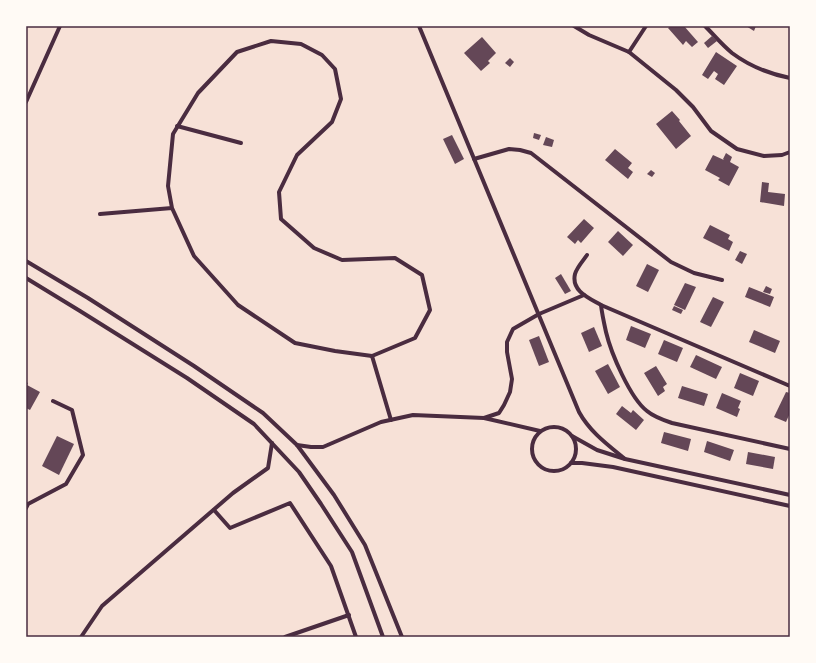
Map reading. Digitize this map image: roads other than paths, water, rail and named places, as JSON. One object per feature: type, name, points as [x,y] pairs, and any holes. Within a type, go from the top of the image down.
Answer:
[{"type":"street","points":[[26,102],[60,26]]},
{"type":"street","points":[[419,26],[579,412],[585,423],[593,432],[625,459]]},
{"type":"street","points":[[574,26],[590,35],[629,52],[676,90],[693,107],[711,131],[726,143],[737,149],[764,156],[782,155],[790,152]]},
{"type":"street","points":[[629,52],[646,26]]},
{"type":"street","points":[[705,26],[732,52],[747,62],[779,76],[790,78]]},
{"type":"street","points":[[271,40],[302,44],[322,55],[335,69],[342,99],[332,122],[297,155],[279,192],[281,220],[314,248],[342,260],[395,258],[422,275],[430,310],[415,338],[372,356],[335,351],[295,343],[238,305],[194,256],[172,208],[168,186],[173,134],[177,126],[198,93],[237,52],[271,40]]},
{"type":"street","points":[[177,126],[241,143]]},
{"type":"street","points":[[474,159],[508,150],[520,150],[531,153],[671,262],[694,273],[722,280]]},
{"type":"street","points":[[100,214],[172,208]]},
{"type":"street","points":[[587,255],[576,273],[575,280],[577,287],[584,295],[601,305],[790,386]]},
{"type":"street","points":[[26,261],[88,298],[264,413],[297,445],[334,495],[365,545],[402,637]]},
{"type":"street","points":[[26,278],[186,378],[254,424],[299,472],[322,504],[352,552],[383,637]]},
{"type":"street","points":[[484,418],[499,413],[510,392],[512,379],[506,352],[506,342],[514,329],[520,324],[539,314],[584,295]]},
{"type":"street","points":[[601,305],[606,334],[623,376],[635,398],[647,411],[672,423],[790,449]]},
{"type":"street","points":[[372,356],[390,420]]},
{"type":"street","points":[[26,508],[28,504],[66,484],[83,456],[72,410],[53,401]]},
{"type":"street","points":[[297,445],[311,448],[323,446],[381,422],[413,415],[484,418],[540,431]]},
{"type":"street","points":[[572,436],[576,449],[571,463],[565,468],[558,471],[550,471],[543,469],[537,464],[533,458],[531,450],[532,442],[540,431],[554,426],[560,427],[572,436],[597,450],[625,459],[790,495]]},
{"type":"street","points":[[81,637],[102,606],[233,493],[268,468],[272,443]]},
{"type":"street","points":[[571,463],[613,467],[790,506]]},
{"type":"street","points":[[214,510],[230,528],[290,503],[331,566],[356,637]]},
{"type":"street","points":[[285,637],[349,615]]}]
